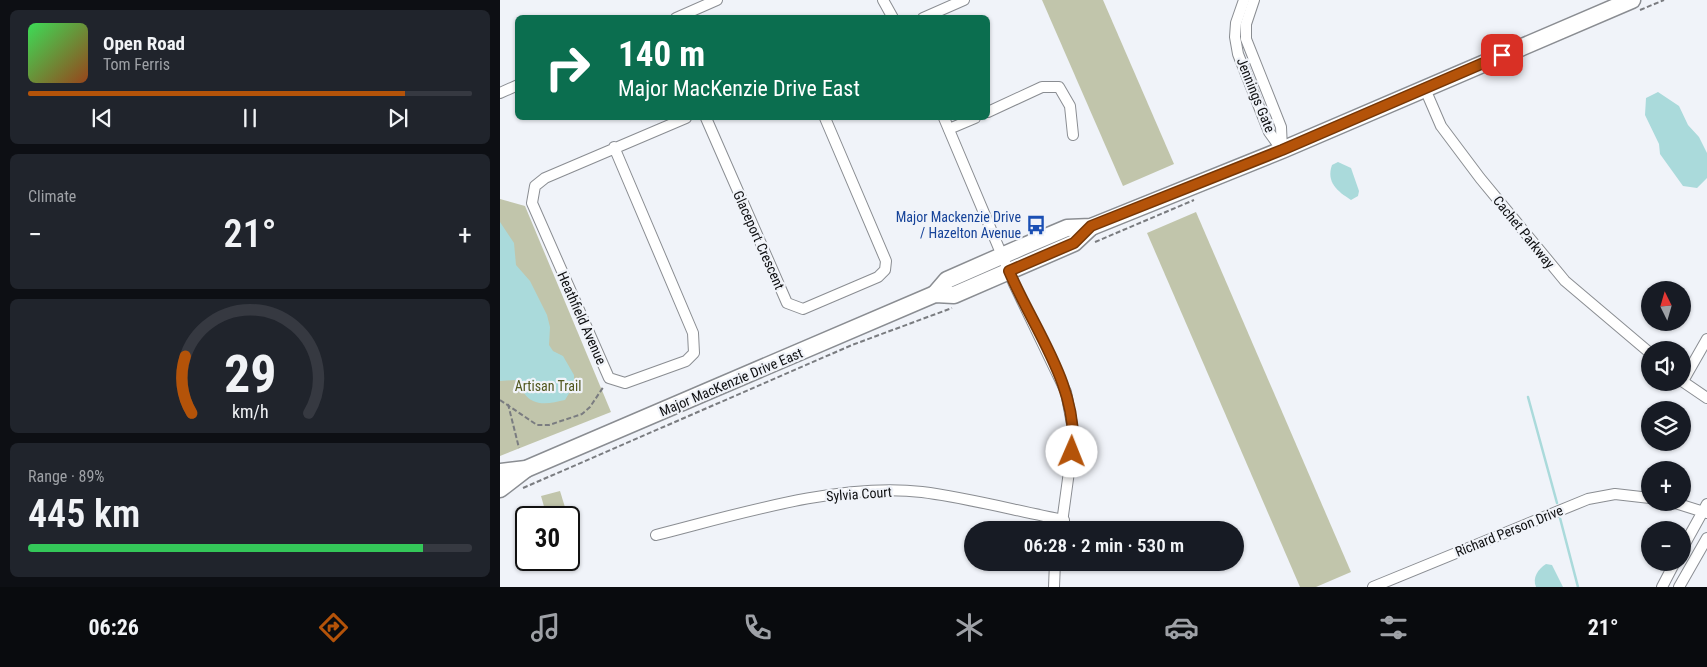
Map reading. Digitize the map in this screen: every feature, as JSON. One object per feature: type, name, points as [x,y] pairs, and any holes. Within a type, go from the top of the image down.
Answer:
[{"type":"main road","name":"Major MacKenzie Drive East","points":[[936,294],[947,280],[1003,255],[1067,228],[1091,226],[1282,150],[1632,0]]},
{"type":"main road","name":"Major MacKenzie Drive East","points":[[500,489],[526,469],[936,294],[954,295],[1074,243],[1091,226]]},
{"type":"main road","name":"Major MacKenzie Drive East","points":[[500,472],[526,469]]},
{"type":"street","points":[[683,15],[717,0]]},
{"type":"street","points":[[883,0],[891,15]]},
{"type":"street","points":[[930,15],[964,0]]},
{"type":"street","name":"Jennings Gate","points":[[1244,0],[1236,23],[1235,37],[1238,54],[1269,132],[1282,150]]},
{"type":"street","name":"Jennings Gate","points":[[1254,0],[1246,24],[1249,50],[1281,127],[1282,150]]},
{"type":"street","points":[[1238,54],[1249,50]]},
{"type":"street","points":[[500,93],[515,86]]},
{"type":"street","points":[[990,111],[1042,87],[1059,87],[1070,106],[1073,135]]},
{"type":"street","name":"Cachet Parkway","points":[[1425,89],[1441,126],[1480,178],[1565,281],[1641,346]]},
{"type":"street","name":"Heathfield Avenue","points":[[614,147],[692,333],[695,345],[694,353],[686,361],[625,383],[609,378],[532,203],[535,186],[545,178],[614,147],[681,120]]},
{"type":"street","name":"Glaceport Crescent","points":[[707,120],[787,303],[803,310],[878,277],[885,270],[886,261],[826,120]]},
{"type":"street","points":[[945,120],[1009,271],[1066,392],[1074,435],[1063,521]]},
{"type":"street","points":[[949,129],[969,120]]},
{"type":"street","points":[[1691,367],[1707,339]]},
{"type":"street","points":[[1691,387],[1707,398]]},
{"type":"street","name":"Sylvia Court","points":[[656,535],[821,496],[870,491],[921,492],[1045,521]]},
{"type":"street","name":"Richard Person Drive","points":[[1373,587],[1588,499],[1615,494],[1641,497]]},
{"type":"street","points":[[1691,506],[1706,509],[1691,534]]},
{"type":"street","points":[[1679,587],[1707,538]]},
{"type":"street","points":[[1054,587],[1055,571]]},
{"type":"street","points":[[1662,587],[1670,571]]},
{"type":"path","points":[[518,490],[852,346],[958,305]]},
{"type":"path","points":[[500,400],[537,425],[549,425],[582,414],[590,407],[609,378]]},
{"type":"path","points":[[508,404],[519,448]]},
{"type":"green space","points":[[1042,0],[1103,0],[1174,164],[1123,186]]},
{"type":"green space","name":"Artisan Trail","points":[[500,199],[525,206],[611,412],[500,456]]},
{"type":"green space","points":[[1196,212],[1351,572],[1316,587],[1300,587],[1147,233]]},
{"type":"green space","points":[[560,491],[565,506],[544,506],[541,496]]},
{"type":"water","points":[[1658,92],[1679,106],[1688,125],[1699,137],[1707,153],[1707,178],[1697,188],[1683,186],[1660,154],[1659,144],[1645,115],[1646,98]]},
{"type":"water","points":[[1338,162],[1351,168],[1359,191],[1358,196],[1351,200],[1334,186],[1330,176],[1332,165]]},
{"type":"water","points":[[500,222],[514,243],[516,265],[530,281],[547,315],[550,327],[549,345],[553,351],[563,356],[574,375],[574,385],[565,400],[538,403],[528,398],[515,380],[500,381]]},
{"type":"water","points":[[1546,564],[1552,565],[1563,587],[1536,587],[1536,574]]},
{"type":"waterway","points":[[1528,397],[1557,503]]},
{"type":"waterway","points":[[1560,518],[1578,587]]},
{"type":"place","name":"Major Mackenzie Drive / Hazelton Avenue","points":[[1036,225]]},
{"type":"route","points":[[1072,452],[1074,435],[1066,392],[1009,271],[1074,243],[1091,226],[1282,150],[1502,55]]}]
